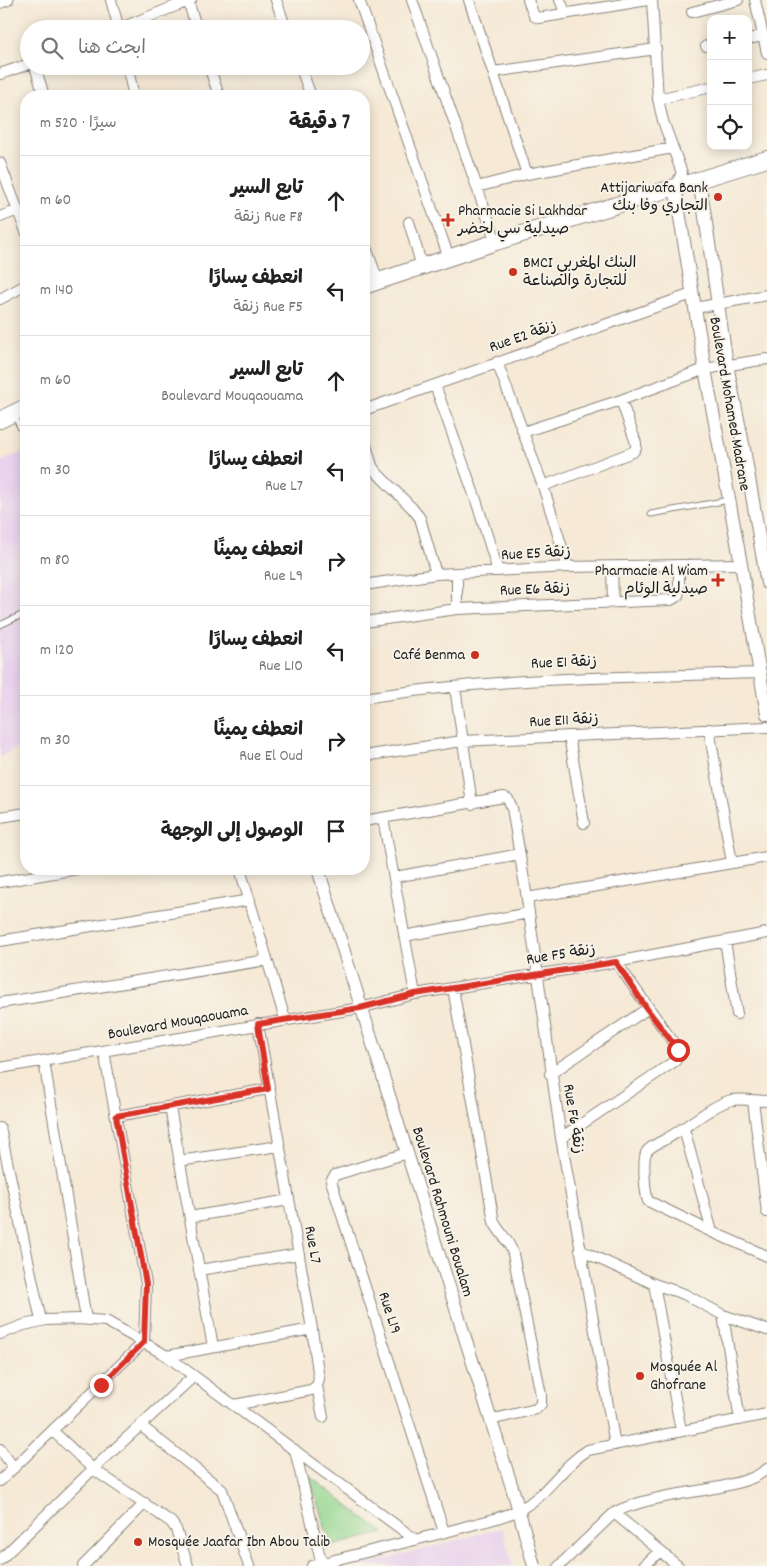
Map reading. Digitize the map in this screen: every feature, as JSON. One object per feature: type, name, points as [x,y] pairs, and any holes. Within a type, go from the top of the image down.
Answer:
[{"type":"main road","points":[[371,284],[678,180],[698,179],[767,159]]},
{"type":"street","points":[[0,3],[8,0]]},
{"type":"street","points":[[111,0],[117,20]]},
{"type":"street","points":[[276,0],[283,20]]},
{"type":"street","points":[[359,0],[366,20]]},
{"type":"street","points":[[412,0],[496,242]]},
{"type":"street","points":[[469,0],[527,174]]},
{"type":"street","points":[[528,0],[532,13],[539,18],[566,14],[615,2],[648,0]]},
{"type":"street","points":[[560,0],[566,14]]},
{"type":"street","points":[[652,0],[658,98],[663,121],[673,148],[678,180]]},
{"type":"street","points":[[692,12],[738,0]]},
{"type":"street","points":[[755,0],[767,53]]},
{"type":"street","points":[[142,20],[189,1],[194,20]]},
{"type":"street","points":[[370,32],[449,258]]},
{"type":"street","points":[[752,38],[763,36]]},
{"type":"street","points":[[493,72],[656,49]]},
{"type":"street","points":[[0,74],[20,67]]},
{"type":"street","points":[[38,75],[42,90]]},
{"type":"street","points":[[129,75],[133,90]]},
{"type":"street","points":[[212,75],[217,90]]},
{"type":"street","points":[[303,75],[309,90]]},
{"type":"street","points":[[752,78],[767,75]]},
{"type":"street","points":[[658,98],[707,88]]},
{"type":"street","points":[[477,187],[527,174],[673,148]]},
{"type":"street","points":[[0,163],[20,216]]},
{"type":"street","name":"Boulevard Mohamed Madrane","points":[[698,179],[727,365],[744,449],[767,584]]},
{"type":"street","name":"Boulevard Mohamed Madrane","points":[[678,180],[692,294],[741,564],[764,673],[767,714]]},
{"type":"street","points":[[0,217],[18,210]]},
{"type":"street","points":[[409,222],[422,267]]},
{"type":"street","points":[[0,299],[20,288]]},
{"type":"street","name":"Rue E2 زنقة","points":[[370,408],[692,294]]},
{"type":"street","points":[[695,308],[767,295]]},
{"type":"street","points":[[524,432],[621,400],[705,369],[767,359]]},
{"type":"street","points":[[496,362],[543,486],[568,567]]},
{"type":"street","points":[[435,385],[476,500],[498,571]]},
{"type":"street","points":[[543,486],[633,452],[636,448],[636,443],[621,400]]},
{"type":"street","points":[[370,459],[376,472],[420,518],[436,574]]},
{"type":"street","name":"Rue E5 زنقة","points":[[370,584],[436,574],[568,567],[741,564]]},
{"type":"street","name":"Rue E6 زنقة","points":[[370,621],[458,609],[675,598],[678,596],[679,590],[679,566]]},
{"type":"street","points":[[612,567],[613,602]]},
{"type":"street","points":[[456,573],[458,609]]},
{"type":"street","name":"Rue E1 زنقة","points":[[370,697],[401,692],[510,682],[764,673]]},
{"type":"street","points":[[370,820],[472,804],[455,687]]},
{"type":"street","name":"Rue E11 زنقة","points":[[370,755],[462,741],[767,727]]},
{"type":"street","points":[[709,729],[732,863]]},
{"type":"street","points":[[569,736],[584,823]]},
{"type":"street","name":"Rue F6 زنقة","points":[[472,804],[507,797],[512,808],[527,898],[550,1074],[615,1445]]},
{"type":"street","points":[[0,817],[20,814]]},
{"type":"street","points":[[383,818],[415,994]]},
{"type":"street","points":[[395,877],[520,854]]},
{"type":"street","points":[[527,898],[767,857]]},
{"type":"street","points":[[0,882],[41,875]]},
{"type":"street","points":[[242,875],[286,1019]]},
{"type":"street","name":"Boulevard Rahmouni Boualam","points":[[320,875],[515,1497],[534,1566]]},
{"type":"street","points":[[0,941],[250,900]]},
{"type":"street","points":[[404,936],[529,913]]},
{"type":"street","name":"Rue F5 زنقة","points":[[360,1008],[415,994],[616,962],[767,933]]},
{"type":"street","points":[[725,941],[737,1014]]},
{"type":"street","points":[[0,1003],[267,960]]},
{"type":"street","points":[[561,1138],[675,1061],[680,1055],[616,962]]},
{"type":"street","points":[[453,988],[494,1222],[510,1244],[514,1254],[541,1395],[541,1404],[536,1409],[490,1420]]},
{"type":"street","name":"Boulevard Mouqaouama","points":[[0,1068],[360,1008]]},
{"type":"street","points":[[550,1074],[647,1009]]},
{"type":"street","name":"Rue L7","points":[[258,1024],[268,1089],[312,1328],[319,1379],[317,1386],[323,1417]]},
{"type":"street","points":[[0,1481],[144,1342],[146,1284],[104,1051]]},
{"type":"street","points":[[44,1060],[86,1320]]},
{"type":"street","points":[[116,1116],[268,1089]]},
{"type":"street","points":[[767,1101],[734,1100],[719,1105],[646,1152],[645,1158],[646,1195],[648,1201],[767,1256]]},
{"type":"street","points":[[753,1101],[767,1212]]},
{"type":"street","points":[[170,1107],[213,1347]]},
{"type":"street","points":[[0,1128],[41,1321]]},
{"type":"street","points":[[684,1129],[712,1232]]},
{"type":"street","points":[[179,1161],[279,1146]]},
{"type":"street","name":"Rue L19","points":[[407,1152],[334,1175],[331,1181],[444,1532]]},
{"type":"street","points":[[190,1217],[289,1200]]},
{"type":"street","points":[[580,1250],[654,1284],[684,1294],[723,1315],[767,1330]]},
{"type":"street","points":[[199,1270],[299,1254]]},
{"type":"street","points":[[654,1284],[681,1431]]},
{"type":"street","points":[[723,1315],[740,1420]]},
{"type":"street","points":[[0,1334],[41,1321],[106,1321],[166,1356],[416,1540]]},
{"type":"street","points":[[166,1356],[312,1328]]},
{"type":"street","points":[[0,1560],[140,1425],[194,1376]]},
{"type":"street","points":[[234,1406],[311,1390],[317,1386]]},
{"type":"street","points":[[295,1450],[319,1565],[518,1511],[533,1502],[575,1458],[588,1450],[767,1414]]},
{"type":"street","points":[[140,1425],[222,1490],[249,1566]]},
{"type":"street","points":[[53,1431],[94,1469],[166,1518],[176,1529],[188,1566]]},
{"type":"street","points":[[0,1449],[14,1468]]},
{"type":"street","points":[[559,1566],[614,1513],[631,1505],[736,1484],[756,1477],[767,1469]]},
{"type":"street","points":[[83,1566],[145,1503]]},
{"type":"street","points":[[614,1513],[678,1566]]},
{"type":"street","points":[[644,1566],[659,1552]]},
{"type":"lane","points":[[13,413],[20,427]]},
{"type":"lane","points":[[651,514],[730,500]]},
{"type":"lane","points":[[0,625],[20,616]]},
{"type":"shaded area","points":[[20,453],[20,746],[0,757],[0,462]]},
{"type":"shaded area","points":[[502,1528],[513,1566],[359,1566]]},
{"type":"green space","points":[[309,1476],[384,1533],[331,1546]]},
{"type":"place","name":"Attijariwafa Bank التجاري وفا بنك","points":[[718,197]]},
{"type":"place","name":"Pharmacie Si Lakhdar صيدلية سي لخضر","points":[[448,220]]},
{"type":"place","name":"BMCI البنك المغربي للتجارة والصناعة","points":[[513,272]]},
{"type":"place","name":"Pharmacie Al Wiam صيدلية الوئام","points":[[718,580]]},
{"type":"place","name":"Café Benma","points":[[475,655]]},
{"type":"place","name":"Mosquée Al Ghofrane","points":[[640,1376]]},
{"type":"place","name":"Mosquée Jaafar Ibn Abou Talib","points":[[138,1542]]},
{"type":"route","points":[[101,1385],[144,1342],[146,1284],[116,1116],[268,1089],[258,1024],[360,1008],[415,994],[616,962],[647,1009],[678,1050]]}]
